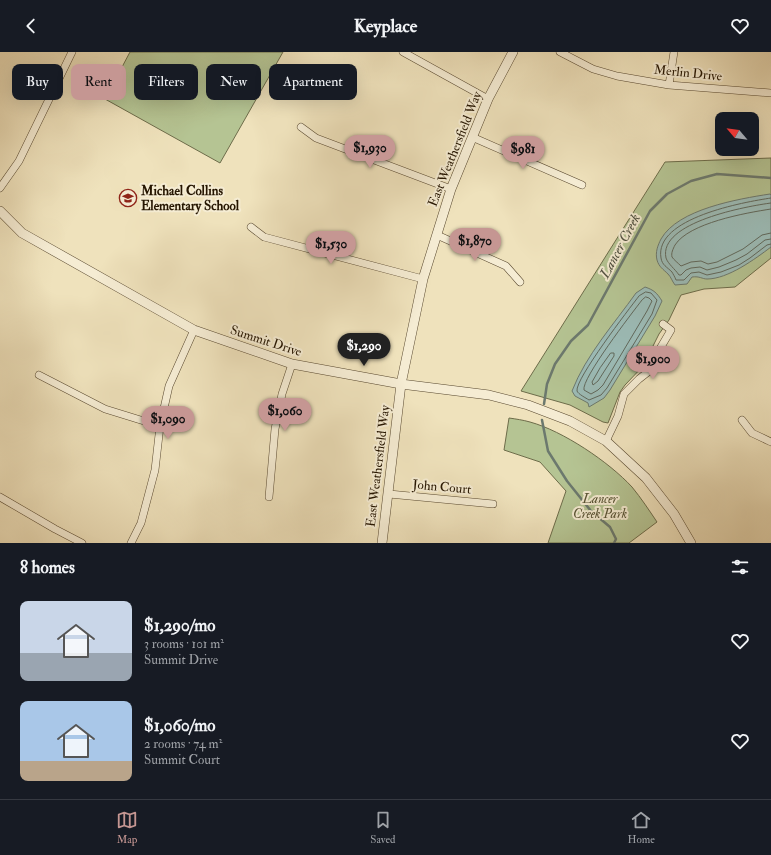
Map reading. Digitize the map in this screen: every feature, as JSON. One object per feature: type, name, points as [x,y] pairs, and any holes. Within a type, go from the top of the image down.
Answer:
[{"type":"street","points":[[0,188],[19,161],[72,52]]},
{"type":"street","points":[[403,52],[488,99]]},
{"type":"street","name":"East Weathersfield Way","points":[[382,543],[401,384],[423,279],[451,189],[488,99],[513,52]]},
{"type":"street","name":"Merlin Drive","points":[[560,52],[593,69],[617,76],[669,85],[771,93]]},
{"type":"street","points":[[669,85],[674,52]]},
{"type":"street","points":[[301,127],[316,138],[451,189]]},
{"type":"street","points":[[472,137],[582,185]]},
{"type":"street","name":"Summit Drive","points":[[0,211],[22,233],[194,330],[292,364],[401,384],[489,395],[528,404],[570,421],[606,441],[646,478],[674,514],[691,543]]},
{"type":"street","points":[[251,228],[264,238],[423,279]]},
{"type":"street","points":[[437,235],[506,266],[520,282]]},
{"type":"street","points":[[606,441],[618,416],[624,394],[638,379],[653,368],[658,352],[671,330],[662,324]]},
{"type":"street","points":[[131,543],[141,523],[155,470],[160,426],[170,386],[194,330]]},
{"type":"street","points":[[269,497],[275,429],[282,394],[292,364]]},
{"type":"street","points":[[39,375],[105,409],[160,426]]},
{"type":"street","points":[[742,420],[752,433],[771,442]]},
{"type":"street","name":"John Court","points":[[389,494],[492,504]]},
{"type":"street","points":[[0,497],[56,530],[82,543]]},
{"type":"green space","points":[[130,52],[283,52],[276,64],[269,64],[269,77],[261,91],[261,64],[206,64],[206,100],[256,100],[220,163],[107,100],[126,100],[126,64],[124,64]]},
{"type":"green space","points":[[771,158],[771,258],[735,287],[704,289],[681,295],[669,320],[659,334],[646,363],[620,392],[608,423],[603,422],[570,405],[521,391],[665,162]]},
{"type":"green space","name":"Lancer Creek Park","points":[[509,418],[543,426],[585,448],[622,477],[632,487],[657,522],[629,543],[548,543],[566,491],[540,462],[504,450]]},
{"type":"water","points":[[770,194],[771,247],[741,268],[724,276],[715,278],[707,279],[692,277],[687,284],[675,285],[669,275],[661,268],[656,254],[658,246],[661,239],[669,229],[681,220],[710,207]]},
{"type":"water","points":[[645,287],[655,292],[662,301],[655,316],[610,390],[604,398],[589,407],[588,403],[575,396],[572,391],[578,378],[593,352],[610,328],[636,293]]},
{"type":"waterway","name":"Lancer Creek","points":[[544,404],[547,384],[555,364],[571,341],[588,325],[650,211],[667,194],[691,181],[717,174],[771,178]]},
{"type":"waterway","name":"Lancer Creek","points":[[542,420],[548,451],[567,481],[591,511],[610,527],[616,539],[614,543]]},
{"type":"place","name":"Michael Collins Elementary School","points":[[128,198]]}]
